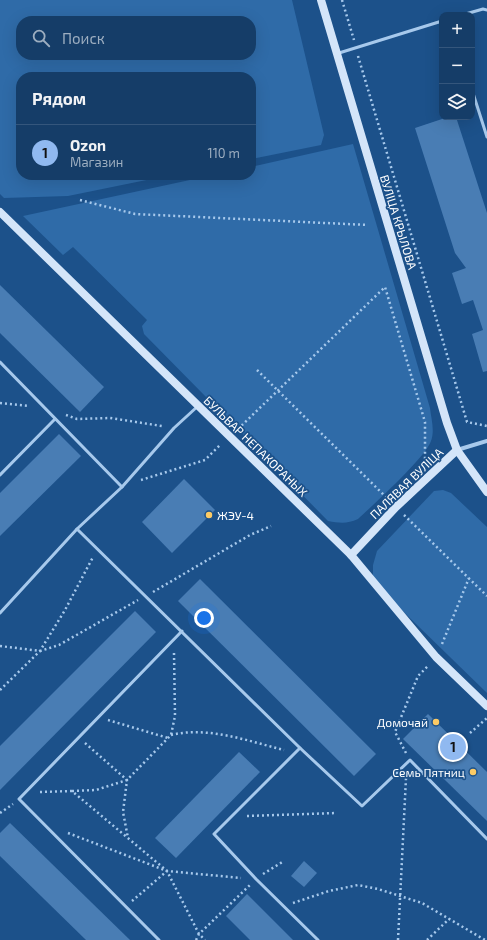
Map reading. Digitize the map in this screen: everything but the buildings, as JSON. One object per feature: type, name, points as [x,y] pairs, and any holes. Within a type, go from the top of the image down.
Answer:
[{"type":"main road","name":"ВУЛІЦА КРЫЛОВА","points":[[321,0],[387,225],[457,450],[487,492]]},
{"type":"main road","name":"БУЛЬВАР НЕПАКОРАНЫХ","points":[[0,212],[350,555],[436,657],[487,706]]},
{"type":"main road","name":"ПАЛЯВАЯ ВУЛІЦА","points":[[350,555],[396,507],[457,450]]},
{"type":"street","name":"ПАЛЯВАЯ ВУЛІЦА","points":[[457,450],[487,441]]},
{"type":"lane","points":[[472,12],[483,9],[487,10]]},
{"type":"lane","points":[[337,54],[439,22]]},
{"type":"lane","points":[[475,99],[487,137]]},
{"type":"lane","points":[[0,362],[122,487]]},
{"type":"lane","points":[[0,613],[77,529],[122,487],[174,428],[198,406]]},
{"type":"lane","points":[[0,475],[55,418]]},
{"type":"lane","points":[[77,529],[300,748],[362,806],[410,760],[487,839]]},
{"type":"lane","points":[[159,940],[19,799],[182,631]]},
{"type":"lane","points":[[300,748],[214,834],[256,879],[318,940]]},
{"type":"path","points":[[342,0],[467,422],[487,426]]},
{"type":"path","points":[[80,200],[135,214],[368,225]]},
{"type":"path","points":[[122,487],[205,460],[278,392],[385,288],[425,422],[425,458]]},
{"type":"path","points":[[257,370],[487,596]]},
{"type":"path","points":[[0,403],[44,407]]},
{"type":"path","points":[[64,414],[77,419],[110,418],[174,428]]},
{"type":"path","points":[[0,690],[40,651],[65,610],[97,548]]},
{"type":"path","points":[[410,760],[395,732],[418,676],[436,657],[469,578]]},
{"type":"path","points":[[171,735],[175,716],[173,640]]},
{"type":"path","points":[[98,717],[168,738]]},
{"type":"path","points":[[470,733],[487,718]]},
{"type":"path","points":[[25,793],[96,790],[127,780],[171,735],[185,732],[227,736],[295,752]]},
{"type":"path","points":[[79,738],[127,780]]},
{"type":"path","points":[[398,940],[406,764]]},
{"type":"path","points":[[127,780],[123,812],[128,839]]},
{"type":"path","points":[[72,791],[167,871],[199,934],[205,940]]},
{"type":"path","points":[[0,813],[19,799]]},
{"type":"path","points":[[232,816],[336,813]]},
{"type":"path","points":[[65,832],[167,871],[256,879]]},
{"type":"path","points":[[196,940],[199,934],[256,879],[284,861]]},
{"type":"path","points":[[126,907],[167,871]]},
{"type":"path","points":[[283,906],[330,890],[358,885],[378,889],[422,903],[485,940]]},
{"type":"path","points":[[427,940],[449,919]]},
{"type":"shaded area","points":[[0,0],[292,0],[324,135],[321,145],[256,158],[256,72],[16,72],[16,180],[146,180],[68,196],[4,198],[0,194]]},
{"type":"shaded area","points":[[353,144],[430,408],[433,433],[431,441],[420,458],[358,519],[350,522],[340,523],[328,521],[144,334],[142,326],[147,320],[73,247],[63,255],[23,216],[190,180],[256,180],[256,166]]},
{"type":"shaded area","points":[[443,490],[451,493],[487,527],[487,693],[378,587],[373,578],[373,565],[377,551],[434,491]]},
{"type":"place","name":"ЖЭУ-4","points":[[209,515]]},
{"type":"place","name":"Домочай","points":[[436,722]]},
{"type":"place","name":"Ozon","points":[[453,747]]},
{"type":"place","name":"Семь Пятниц","points":[[473,772]]}]
